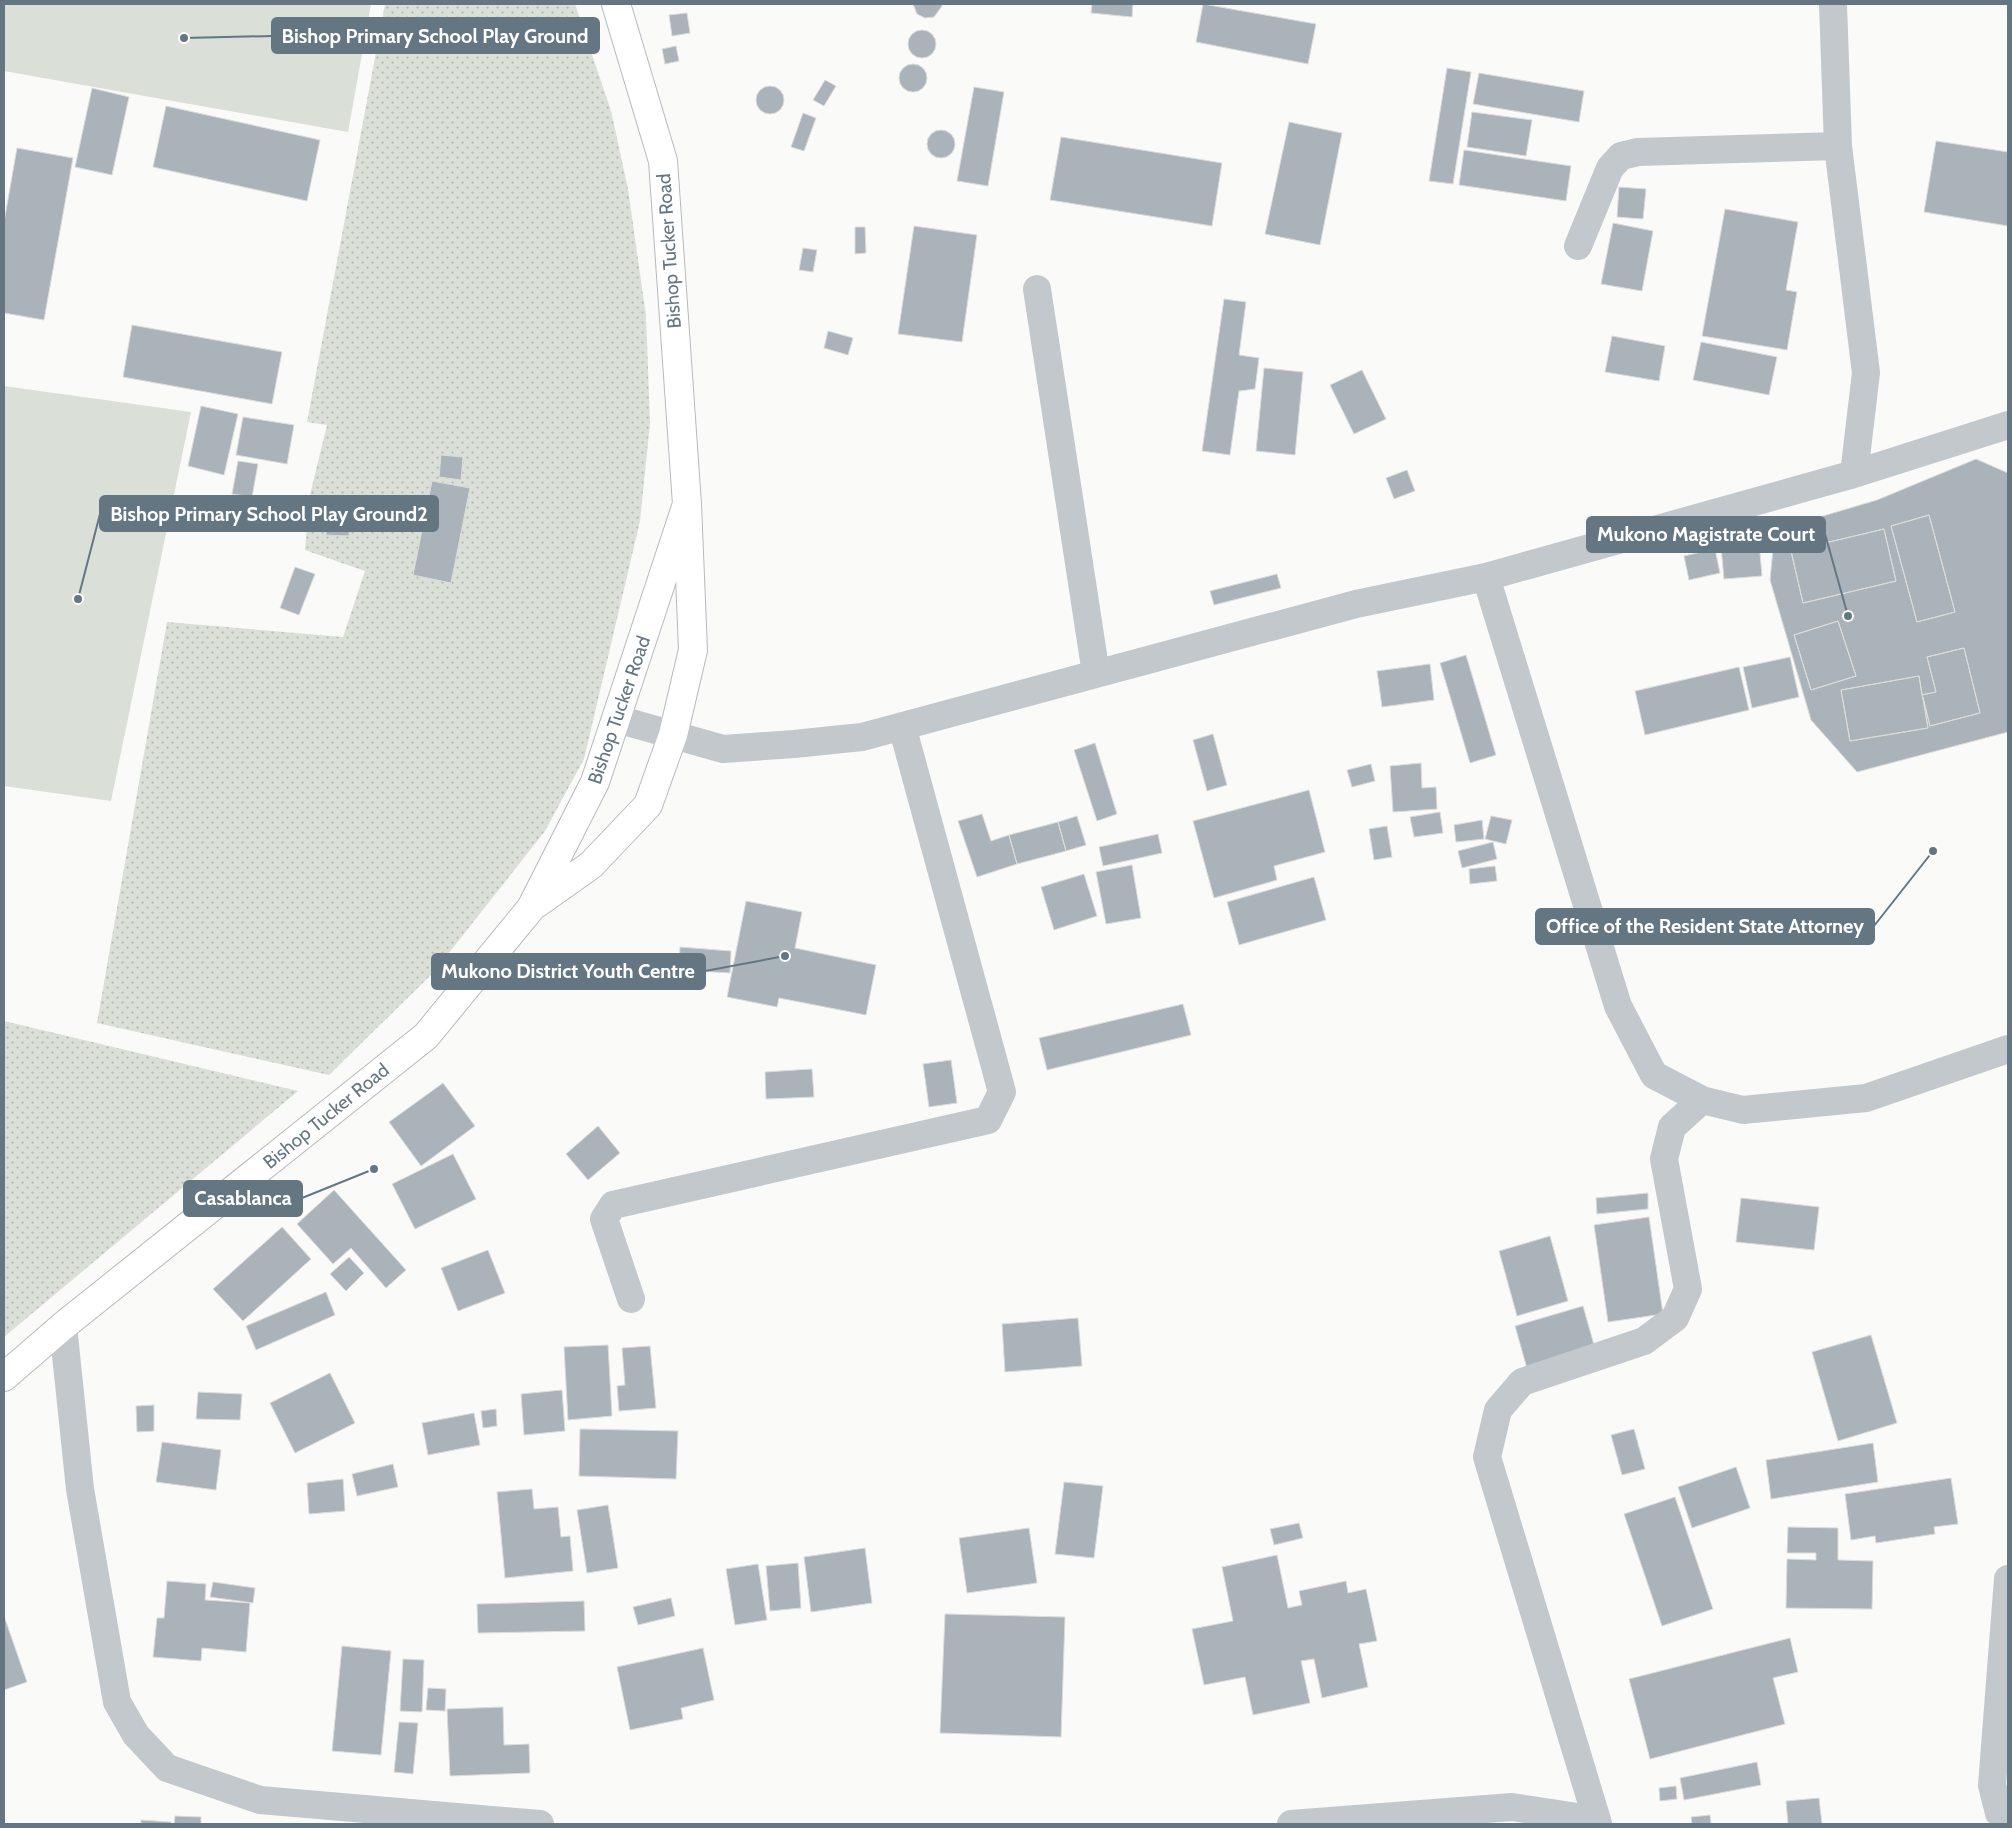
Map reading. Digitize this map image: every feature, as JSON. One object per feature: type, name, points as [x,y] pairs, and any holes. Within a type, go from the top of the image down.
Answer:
[{"type":"main road","name":"Bishop Tucker Road","points":[[531,908],[591,864],[648,805],[673,735],[693,650],[687,504],[663,161],[616,4]]},
{"type":"main road","name":"Bishop Tucker Road","points":[[4,1377],[62,1326],[426,1036],[531,908],[595,782],[687,504]]},
{"type":"street","points":[[1833,4],[1838,146],[1866,373],[1854,474]]},
{"type":"street","points":[[1578,246],[1610,168],[1621,156],[1638,152],[1838,146]]},
{"type":"street","points":[[1037,289],[1096,674]]},
{"type":"street","points":[[617,719],[723,749],[794,744],[862,736],[1356,604],[1486,577],[1854,474],[2008,425]]},
{"type":"street","points":[[1486,577],[1618,1006],[1654,1075],[1702,1100],[1743,1110],[1866,1098],[2008,1049]]},
{"type":"street","points":[[632,1299],[604,1219],[613,1205],[988,1120],[1002,1092],[902,726]]},
{"type":"street","points":[[1291,1824],[1512,1807],[1597,1822],[1487,1457],[1498,1410],[1522,1382],[1644,1341],[1675,1318],[1688,1289],[1664,1159],[1672,1127],[1702,1100]]},
{"type":"street","points":[[62,1326],[80,1490],[117,1702],[136,1735],[167,1768],[260,1800],[540,1824]]},
{"type":"street","points":[[2008,1579],[1992,1785],[1999,1813],[2008,1819]]},
{"type":"shaded area","points":[[4,4],[371,4],[348,132],[4,71]]},
{"type":"shaded area","points":[[385,4],[575,4],[611,111],[628,189],[646,316],[650,423],[640,521],[584,759],[545,831],[433,973],[329,1075],[97,1023],[167,622],[343,637],[365,571],[305,550],[309,499],[327,425],[307,422]]},
{"type":"shaded area","points":[[4,386],[191,412],[111,801],[4,786]]},
{"type":"shaded area","points":[[4,1021],[298,1091],[4,1337]]},
{"type":"building","points":[[913,4],[942,4],[942,6],[934,17],[925,18],[917,14]]},
{"type":"building","points":[[1092,4],[1133,4],[1132,17],[1091,13]]},
{"type":"building","points":[[1203,4],[1316,24],[1308,64],[1196,42]]},
{"type":"building","points":[[687,13],[690,33],[672,36],[669,15]]},
{"type":"building","points":[[922,30],[932,34],[936,44],[932,54],[922,58],[912,54],[908,44],[912,34]]},
{"type":"building","points":[[676,46],[679,61],[665,64],[662,49]]},
{"type":"building","points":[[913,64],[923,68],[927,78],[923,88],[913,92],[903,88],[899,78],[903,68]]},
{"type":"building","points":[[1447,68],[1471,72],[1453,184],[1429,181]]},
{"type":"building","points":[[1479,73],[1584,91],[1579,122],[1473,104]]},
{"type":"building","points":[[825,80],[836,86],[824,106],[813,100]]},
{"type":"building","points":[[770,86],[780,90],[784,100],[780,110],[770,114],[760,110],[756,100],[760,90]]},
{"type":"building","points":[[974,87],[1004,92],[988,186],[957,181]]},
{"type":"building","points":[[92,88],[129,97],[112,175],[75,167]]},
{"type":"building","points":[[166,106],[320,140],[307,201],[153,167]]},
{"type":"building","points":[[1472,112],[1532,120],[1526,156],[1467,147]]},
{"type":"building","points":[[803,113],[816,118],[804,151],[791,147]]},
{"type":"building","points":[[1289,122],[1342,133],[1320,245],[1265,234]]},
{"type":"building","points":[[941,130],[951,134],[955,144],[951,154],[941,158],[931,154],[927,144],[931,134]]},
{"type":"building","points":[[1061,137],[1222,163],[1212,226],[1050,200]]},
{"type":"building","points":[[1936,141],[2008,152],[2008,226],[1924,212]]},
{"type":"building","points":[[17,148],[73,158],[44,320],[4,313],[4,222]]},
{"type":"building","points":[[1464,150],[1571,166],[1566,201],[1459,185]]},
{"type":"building","points":[[1619,187],[1646,189],[1643,219],[1617,217]]},
{"type":"building","points":[[1725,209],[1798,222],[1786,290],[1797,292],[1787,350],[1702,336]]},
{"type":"building","points":[[1613,223],[1653,231],[1642,291],[1601,284]]},
{"type":"building","points":[[914,226],[977,235],[962,342],[898,334]]},
{"type":"building","points":[[855,227],[865,227],[866,253],[855,254]]},
{"type":"building","points":[[803,248],[817,250],[813,272],[799,270]]},
{"type":"building","points":[[1224,299],[1246,302],[1239,355],[1259,358],[1255,389],[1239,391],[1230,455],[1202,451]]},
{"type":"building","points":[[132,325],[282,352],[272,404],[123,377]]},
{"type":"building","points":[[828,331],[853,338],[848,355],[824,348]]},
{"type":"building","points":[[1612,336],[1665,346],[1659,381],[1605,372]]},
{"type":"building","points":[[1701,342],[1777,357],[1769,395],[1693,380]]},
{"type":"building","points":[[1264,368],[1303,372],[1295,455],[1256,451]]},
{"type":"building","points":[[1362,370],[1386,419],[1354,434],[1330,385]]},
{"type":"building","points":[[201,406],[238,414],[224,475],[188,466]]},
{"type":"building","points":[[243,417],[294,425],[287,464],[236,455]]},
{"type":"building","points":[[441,455],[463,457],[461,480],[439,477]]},
{"type":"building","points":[[1976,459],[2008,473],[2008,732],[1857,772],[1811,720],[1770,580],[1773,549],[1796,524],[1877,500]],"holes":[[[1929,515],[1955,612],[1917,622],[1891,526]],[[1884,529],[1896,581],[1803,603],[1791,551]],[[1838,621],[1856,676],[1811,690],[1794,635]],[[1964,648],[1980,713],[1930,726],[1923,697],[1928,728],[1850,741],[1841,690],[1919,676],[1922,695],[1936,692],[1927,657]]]},
{"type":"building","points":[[238,461],[258,464],[252,497],[232,494]]},
{"type":"building","points":[[1407,470],[1415,491],[1394,499],[1386,478]]},
{"type":"building","points":[[432,481],[470,488],[451,583],[413,575]]},
{"type":"building","points":[[328,504],[351,505],[349,536],[326,535]]},
{"type":"building","points":[[1929,515],[1955,612],[1917,622],[1891,526]]},
{"type":"building","points":[[1884,529],[1896,581],[1803,603],[1791,551]]},
{"type":"building","points":[[1759,542],[1762,576],[1724,579],[1721,546]]},
{"type":"building","points":[[1715,549],[1720,573],[1689,580],[1684,556]]},
{"type":"building","points":[[295,567],[315,574],[299,615],[280,608]]},
{"type":"building","points":[[1277,574],[1281,588],[1214,605],[1210,591]]},
{"type":"building","points":[[1838,621],[1856,676],[1811,690],[1794,635]]},
{"type":"building","points":[[1964,648],[1980,713],[1930,726],[1922,695],[1936,692],[1927,657]]},
{"type":"building","points":[[1466,655],[1496,755],[1470,763],[1440,663]]},
{"type":"building","points":[[1790,657],[1799,697],[1752,708],[1743,667]]},
{"type":"building","points":[[1430,664],[1434,700],[1382,707],[1377,671]]},
{"type":"building","points":[[1739,667],[1749,710],[1645,735],[1635,691]]},
{"type":"building","points":[[1919,676],[1928,728],[1850,741],[1841,690]]},
{"type":"building","points":[[1213,734],[1227,785],[1207,791],[1193,740]]},
{"type":"building","points":[[1095,743],[1117,814],[1097,821],[1074,750]]},
{"type":"building","points":[[1421,763],[1422,788],[1436,787],[1437,809],[1393,812],[1390,766]]},
{"type":"building","points":[[1371,764],[1375,781],[1352,787],[1347,770]]},
{"type":"building","points":[[1309,790],[1325,852],[1274,866],[1277,880],[1214,898],[1193,821]]},
{"type":"building","points":[[1440,812],[1443,833],[1414,837],[1410,817]]},
{"type":"building","points":[[982,814],[991,841],[1009,835],[1017,864],[977,877],[958,821]]},
{"type":"building","points":[[1077,816],[1086,845],[1066,851],[1058,822]]},
{"type":"building","points":[[1491,816],[1512,820],[1506,844],[1485,839]]},
{"type":"building","points":[[1482,820],[1484,839],[1456,842],[1454,825]]},
{"type":"building","points":[[1058,822],[1066,851],[1017,864],[1009,835]]},
{"type":"building","points":[[1387,826],[1392,857],[1374,860],[1369,829]]},
{"type":"building","points":[[1158,834],[1162,853],[1103,866],[1099,847]]},
{"type":"building","points":[[1493,842],[1497,859],[1462,868],[1458,851]]},
{"type":"building","points":[[1132,865],[1141,918],[1106,924],[1096,872]]},
{"type":"building","points":[[1495,866],[1497,881],[1470,884],[1469,869]]},
{"type":"building","points":[[1084,874],[1097,916],[1054,930],[1041,887]]},
{"type":"building","points":[[1314,877],[1326,920],[1239,945],[1227,902]]},
{"type":"building","points":[[746,901],[802,912],[795,948],[876,965],[866,1015],[779,998],[777,1007],[727,997]]},
{"type":"building","points":[[680,947],[731,951],[730,973],[679,970]]},
{"type":"building","points":[[1183,1004],[1191,1035],[1047,1070],[1039,1038]]},
{"type":"building","points":[[951,1060],[957,1103],[929,1107],[923,1064]]},
{"type":"building","points":[[812,1069],[814,1097],[766,1099],[765,1072]]},
{"type":"building","points":[[443,1083],[475,1126],[421,1166],[389,1122]]},
{"type":"building","points":[[598,1126],[620,1153],[588,1180],[566,1154]]},
{"type":"building","points":[[453,1154],[476,1199],[415,1229],[392,1184]]},
{"type":"building","points":[[334,1190],[406,1270],[386,1288],[351,1248],[333,1264],[297,1224]]},
{"type":"building","points":[[1648,1193],[1648,1209],[1597,1214],[1596,1198]]},
{"type":"building","points":[[1741,1198],[1819,1207],[1814,1250],[1736,1242]]},
{"type":"building","points":[[1649,1217],[1663,1314],[1608,1322],[1594,1225]]},
{"type":"building","points":[[282,1227],[311,1259],[243,1321],[213,1289]]},
{"type":"building","points":[[1550,1236],[1568,1301],[1517,1316],[1499,1251]]},
{"type":"building","points":[[488,1250],[505,1293],[458,1311],[441,1268]]},
{"type":"building","points":[[349,1257],[364,1273],[346,1291],[330,1274]]},
{"type":"building","points":[[326,1292],[335,1315],[256,1350],[246,1326]]},
{"type":"building","points":[[1583,1306],[1596,1352],[1528,1372],[1515,1326]]},
{"type":"building","points":[[1078,1318],[1082,1366],[1005,1372],[1002,1324]]},
{"type":"building","points":[[1871,1335],[1897,1423],[1838,1441],[1812,1352]]},
{"type":"building","points":[[608,1345],[612,1416],[568,1420],[564,1347]]},
{"type":"building","points":[[650,1346],[656,1408],[619,1411],[617,1386],[625,1385],[622,1348]]},
{"type":"building","points":[[330,1373],[355,1423],[295,1453],[270,1403]]},
{"type":"building","points":[[562,1390],[565,1431],[524,1435],[521,1394]]},
{"type":"building","points":[[198,1392],[242,1394],[240,1420],[196,1419]]},
{"type":"building","points":[[154,1405],[154,1431],[137,1432],[136,1406]]},
{"type":"building","points":[[496,1409],[497,1426],[483,1428],[481,1411]]},
{"type":"building","points":[[474,1413],[480,1445],[428,1455],[422,1423]]},
{"type":"building","points":[[580,1429],[678,1431],[676,1479],[579,1476]]},
{"type":"building","points":[[1634,1429],[1645,1469],[1622,1475],[1611,1435]]},
{"type":"building","points":[[162,1442],[221,1450],[216,1490],[156,1482]]},
{"type":"building","points":[[1873,1443],[1878,1482],[1771,1499],[1766,1460]]},
{"type":"building","points":[[393,1464],[398,1487],[357,1496],[352,1474]]},
{"type":"building","points":[[1736,1467],[1750,1508],[1692,1528],[1678,1487]]},
{"type":"building","points":[[1951,1478],[1958,1524],[1934,1527],[1935,1534],[1876,1543],[1875,1536],[1851,1540],[1845,1494]]},
{"type":"building","points":[[343,1479],[345,1511],[309,1514],[307,1483]]},
{"type":"building","points":[[1064,1482],[1103,1486],[1094,1558],[1055,1554]]},
{"type":"building","points":[[532,1489],[534,1509],[558,1507],[561,1537],[570,1536],[573,1571],[505,1578],[497,1492]]},
{"type":"building","points":[[1675,1497],[1713,1609],[1662,1626],[1624,1514]]},
{"type":"building","points":[[608,1505],[618,1568],[587,1573],[577,1510]]},
{"type":"building","points":[[1299,1523],[1303,1538],[1274,1545],[1270,1529]]},
{"type":"building","points":[[1788,1527],[1838,1528],[1838,1560],[1873,1561],[1872,1609],[1786,1608],[1787,1559],[1816,1560],[1816,1553],[1787,1553]]},
{"type":"building","points":[[1029,1528],[1037,1583],[967,1593],[959,1538]]},
{"type":"building","points":[[865,1548],[872,1603],[811,1612],[804,1557]]},
{"type":"building","points":[[1277,1555],[1288,1608],[1302,1605],[1299,1591],[1346,1581],[1348,1593],[1366,1589],[1377,1641],[1359,1644],[1368,1687],[1322,1698],[1314,1659],[1301,1661],[1310,1703],[1253,1715],[1245,1677],[1204,1685],[1192,1629],[1233,1621],[1222,1567]]},
{"type":"building","points":[[798,1563],[801,1608],[770,1611],[766,1566]]},
{"type":"building","points":[[758,1564],[767,1620],[735,1625],[726,1569]]},
{"type":"building","points":[[167,1581],[206,1584],[205,1600],[250,1603],[246,1652],[202,1648],[201,1661],[153,1657],[157,1618],[164,1618]]},
{"type":"building","points":[[213,1582],[255,1588],[253,1603],[210,1597]]},
{"type":"building","points":[[671,1598],[675,1616],[638,1625],[633,1607]]},
{"type":"building","points":[[584,1601],[585,1631],[478,1633],[477,1604]]},
{"type":"building","points":[[945,1614],[1065,1617],[1061,1737],[940,1733]]},
{"type":"building","points":[[4,1616],[27,1682],[4,1690]]},
{"type":"building","points":[[1790,1638],[1798,1672],[1773,1678],[1785,1724],[1650,1759],[1629,1679]]},
{"type":"building","points":[[342,1646],[391,1651],[381,1755],[332,1751]]},
{"type":"building","points":[[703,1648],[714,1700],[681,1708],[683,1719],[630,1730],[617,1667]]},
{"type":"building","points":[[403,1659],[424,1660],[422,1712],[400,1711]]},
{"type":"building","points":[[428,1688],[446,1689],[445,1711],[426,1710]]},
{"type":"building","points":[[503,1707],[504,1745],[529,1744],[530,1773],[450,1776],[447,1709]]},
{"type":"building","points":[[399,1722],[418,1723],[413,1774],[394,1772]]},
{"type":"building","points":[[1757,1762],[1761,1785],[1684,1800],[1680,1778]]},
{"type":"building","points":[[1676,1786],[1677,1799],[1660,1801],[1659,1788]]},
{"type":"building","points":[[1819,1798],[1822,1824],[1788,1824],[1786,1801]]},
{"type":"building","points":[[1710,1815],[1711,1824],[1692,1824],[1691,1817]]},
{"type":"building","points":[[175,1816],[201,1817],[201,1824],[174,1824]]},
{"type":"building","points":[[141,1820],[171,1822],[171,1824],[141,1824]]},
{"type":"place","name":"Bishop Primary School Play Ground","points":[[184,38]]},
{"type":"place","name":"Bishop Primary School Play Ground2","points":[[78,599]]},
{"type":"place","name":"Mukono Magistrate Court","points":[[1848,616]]},
{"type":"place","name":"Office of the Resident State Attorney","points":[[1933,851]]},
{"type":"place","name":"Mukono District Youth Centre","points":[[785,956]]},
{"type":"place","name":"Casablanca","points":[[374,1169]]}]
